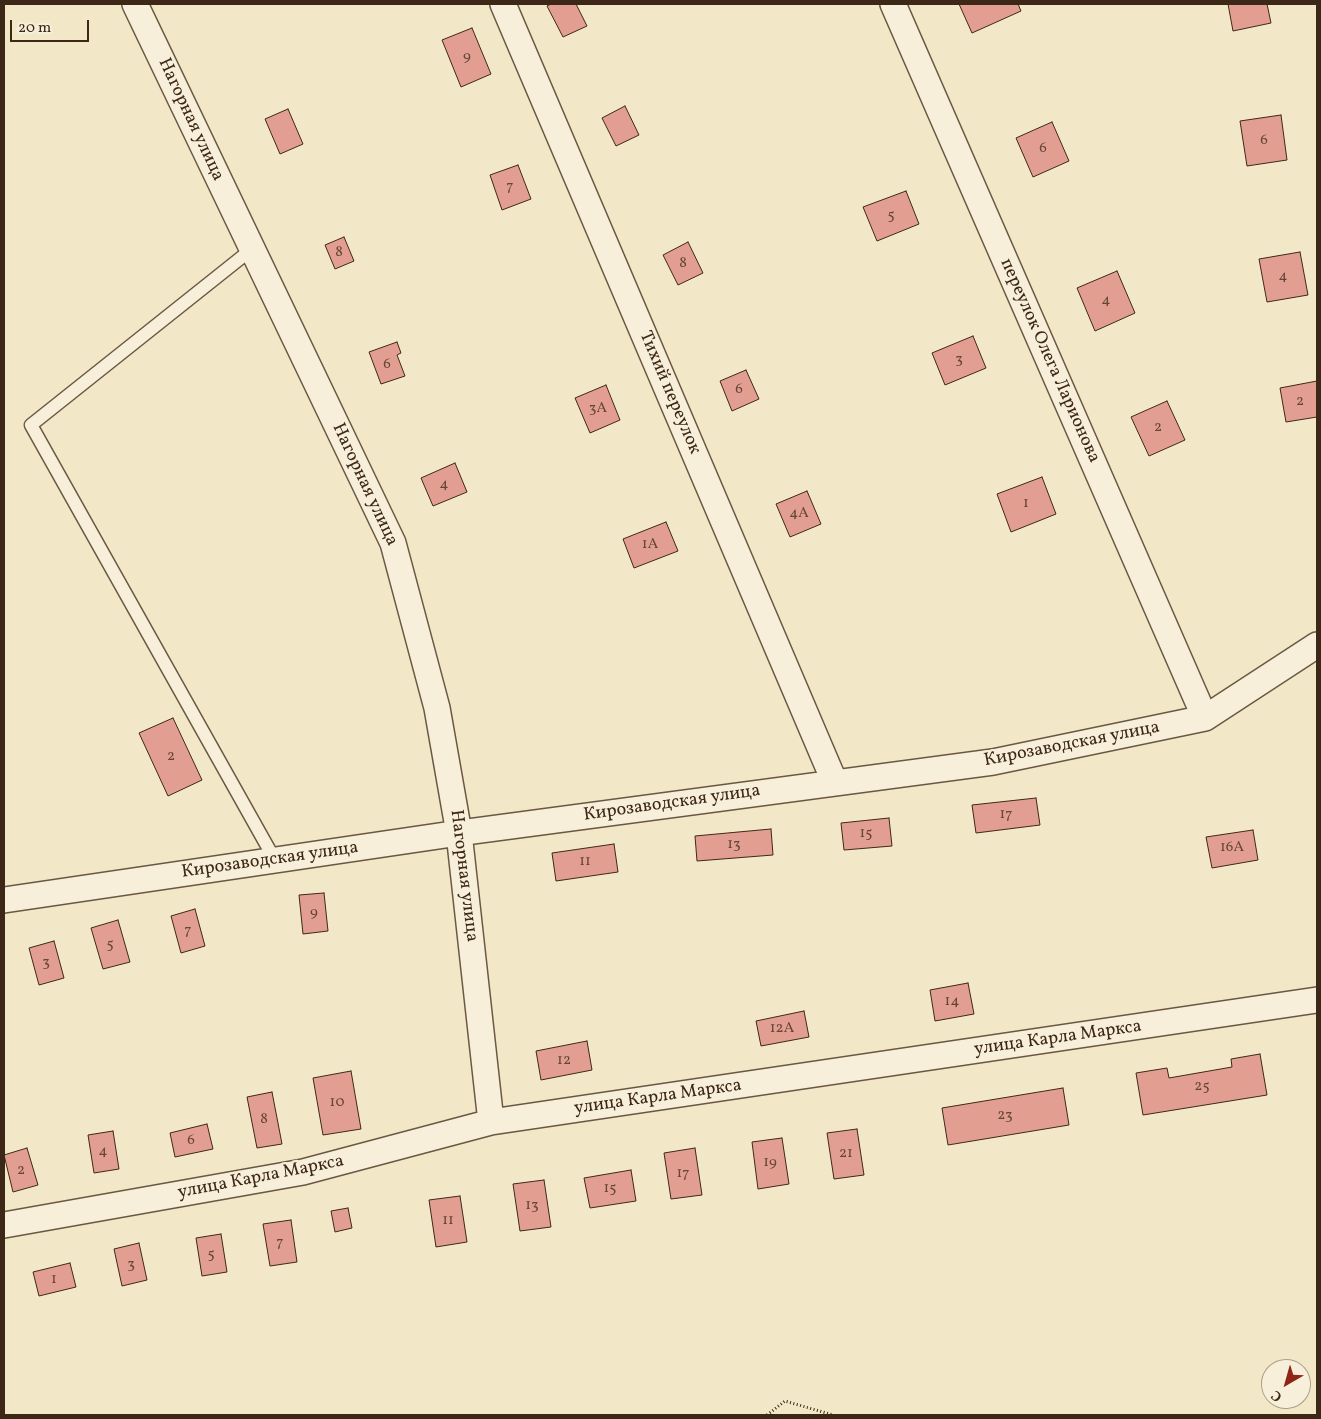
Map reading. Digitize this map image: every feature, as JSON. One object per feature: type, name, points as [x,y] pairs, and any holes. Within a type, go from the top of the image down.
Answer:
[{"type":"street","name":"Нагорная улица","points":[[136,4],[393,543],[437,708],[459,833],[491,1122]]},
{"type":"street","name":"Тихий переулок","points":[[503,4],[835,783]]},
{"type":"street","name":"переулок Олега Ларионова","points":[[893,4],[1206,718]]},
{"type":"street","name":"Кирозаводская улица","points":[[4,900],[459,833],[993,762],[1206,718],[1317,645]]},
{"type":"street","name":"улица Карла Маркса","points":[[4,1225],[303,1172],[491,1122],[1317,1000]]},
{"type":"lane","points":[[252,249],[31,425],[275,860]]},
{"type":"path","points":[[767,1415],[785,1401],[833,1415]]},
{"type":"building","points":[[551,4],[576,4],[587,26],[563,37],[547,6]]},
{"type":"building","points":[[959,4],[1018,4],[1021,11],[972,33]]},
{"type":"building","points":[[1228,4],[1267,4],[1271,23],[1233,31]]},
{"type":"building","points":[[472,28],[491,74],[461,87],[442,40]]},
{"type":"building","points":[[625,106],[639,135],[616,146],[602,118]]},
{"type":"building","points":[[288,109],[303,144],[280,154],[265,119]]},
{"type":"building","points":[[1281,115],[1287,160],[1247,166],[1240,121]]},
{"type":"building","points":[[1052,122],[1069,161],[1033,177],[1016,138]]},
{"type":"building","points":[[518,165],[531,199],[502,210],[490,175]]},
{"type":"building","points":[[906,191],[919,224],[877,241],[863,207]]},
{"type":"building","points":[[344,237],[354,261],[335,269],[325,245]]},
{"type":"building","points":[[688,242],[703,273],[678,285],[663,255]]},
{"type":"building","points":[[1300,252],[1308,295],[1267,302],[1259,259]]},
{"type":"building","points":[[1117,271],[1135,313],[1095,331],[1077,288]]},
{"type":"building","points":[[973,336],[986,368],[945,385],[932,353]]},
{"type":"building","points":[[397,342],[401,353],[397,355],[405,376],[381,384],[369,352]]},
{"type":"building","points":[[746,370],[759,399],[732,411],[720,381]]},
{"type":"building","points":[[1317,381],[1317,417],[1286,422],[1280,388]]},
{"type":"building","points":[[606,385],[620,420],[590,433],[575,398]]},
{"type":"building","points":[[1167,401],[1185,440],[1149,456],[1131,417]]},
{"type":"building","points":[[455,463],[467,492],[433,506],[421,478]]},
{"type":"building","points":[[1042,477],[1056,514],[1011,532],[997,494]]},
{"type":"building","points":[[807,491],[821,524],[790,537],[776,504]]},
{"type":"building","points":[[666,522],[678,551],[634,568],[623,539]]},
{"type":"building","points":[[173,718],[202,780],[168,796],[139,733]]},
{"type":"building","points":[[1036,798],[1040,825],[976,833],[972,805]]},
{"type":"building","points":[[889,818],[892,846],[844,850],[841,823]]},
{"type":"building","points":[[771,829],[773,855],[697,861],[695,836]]},
{"type":"building","points":[[1253,830],[1258,860],[1212,868],[1206,837]]},
{"type":"building","points":[[614,844],[618,872],[556,881],[552,853]]},
{"type":"building","points":[[324,893],[328,931],[303,934],[299,895]]},
{"type":"building","points":[[195,909],[205,946],[181,953],[171,916]]},
{"type":"building","points":[[118,920],[130,962],[103,969],[91,928]]},
{"type":"building","points":[[54,941],[64,978],[39,985],[29,948]]},
{"type":"building","points":[[968,983],[974,1014],[935,1021],[930,990]]},
{"type":"building","points":[[804,1011],[809,1037],[761,1046],[756,1021]]},
{"type":"building","points":[[587,1041],[592,1070],[541,1080],[536,1051]]},
{"type":"building","points":[[1260,1054],[1267,1095],[1143,1115],[1136,1073],[1167,1068],[1169,1078],[1232,1067],[1231,1059]]},
{"type":"building","points":[[351,1071],[361,1129],[323,1135],[313,1078]]},
{"type":"building","points":[[1063,1088],[1069,1125],[948,1145],[942,1108]]},
{"type":"building","points":[[272,1092],[282,1144],[257,1148],[247,1097]]},
{"type":"building","points":[[207,1124],[213,1149],[175,1157],[170,1133]]},
{"type":"building","points":[[857,1129],[864,1175],[834,1179],[827,1133]]},
{"type":"building","points":[[113,1131],[119,1169],[94,1173],[88,1135]]},
{"type":"building","points":[[782,1138],[789,1184],[758,1189],[752,1142]]},
{"type":"building","points":[[27,1148],[38,1185],[13,1192],[4,1155]]},
{"type":"building","points":[[695,1148],[702,1195],[671,1199],[664,1153]]},
{"type":"building","points":[[631,1170],[636,1201],[590,1208],[584,1178]]},
{"type":"building","points":[[544,1180],[551,1227],[520,1231],[513,1184]]},
{"type":"building","points":[[460,1196],[467,1242],[436,1247],[429,1200]]},
{"type":"building","points":[[348,1208],[352,1228],[335,1232],[331,1211]]},
{"type":"building","points":[[291,1220],[297,1262],[270,1266],[263,1224]]},
{"type":"building","points":[[221,1234],[227,1272],[202,1276],[196,1238]]},
{"type":"building","points":[[139,1243],[147,1280],[122,1286],[114,1249]]},
{"type":"building","points":[[70,1263],[76,1287],[39,1296],[33,1272]]}]
